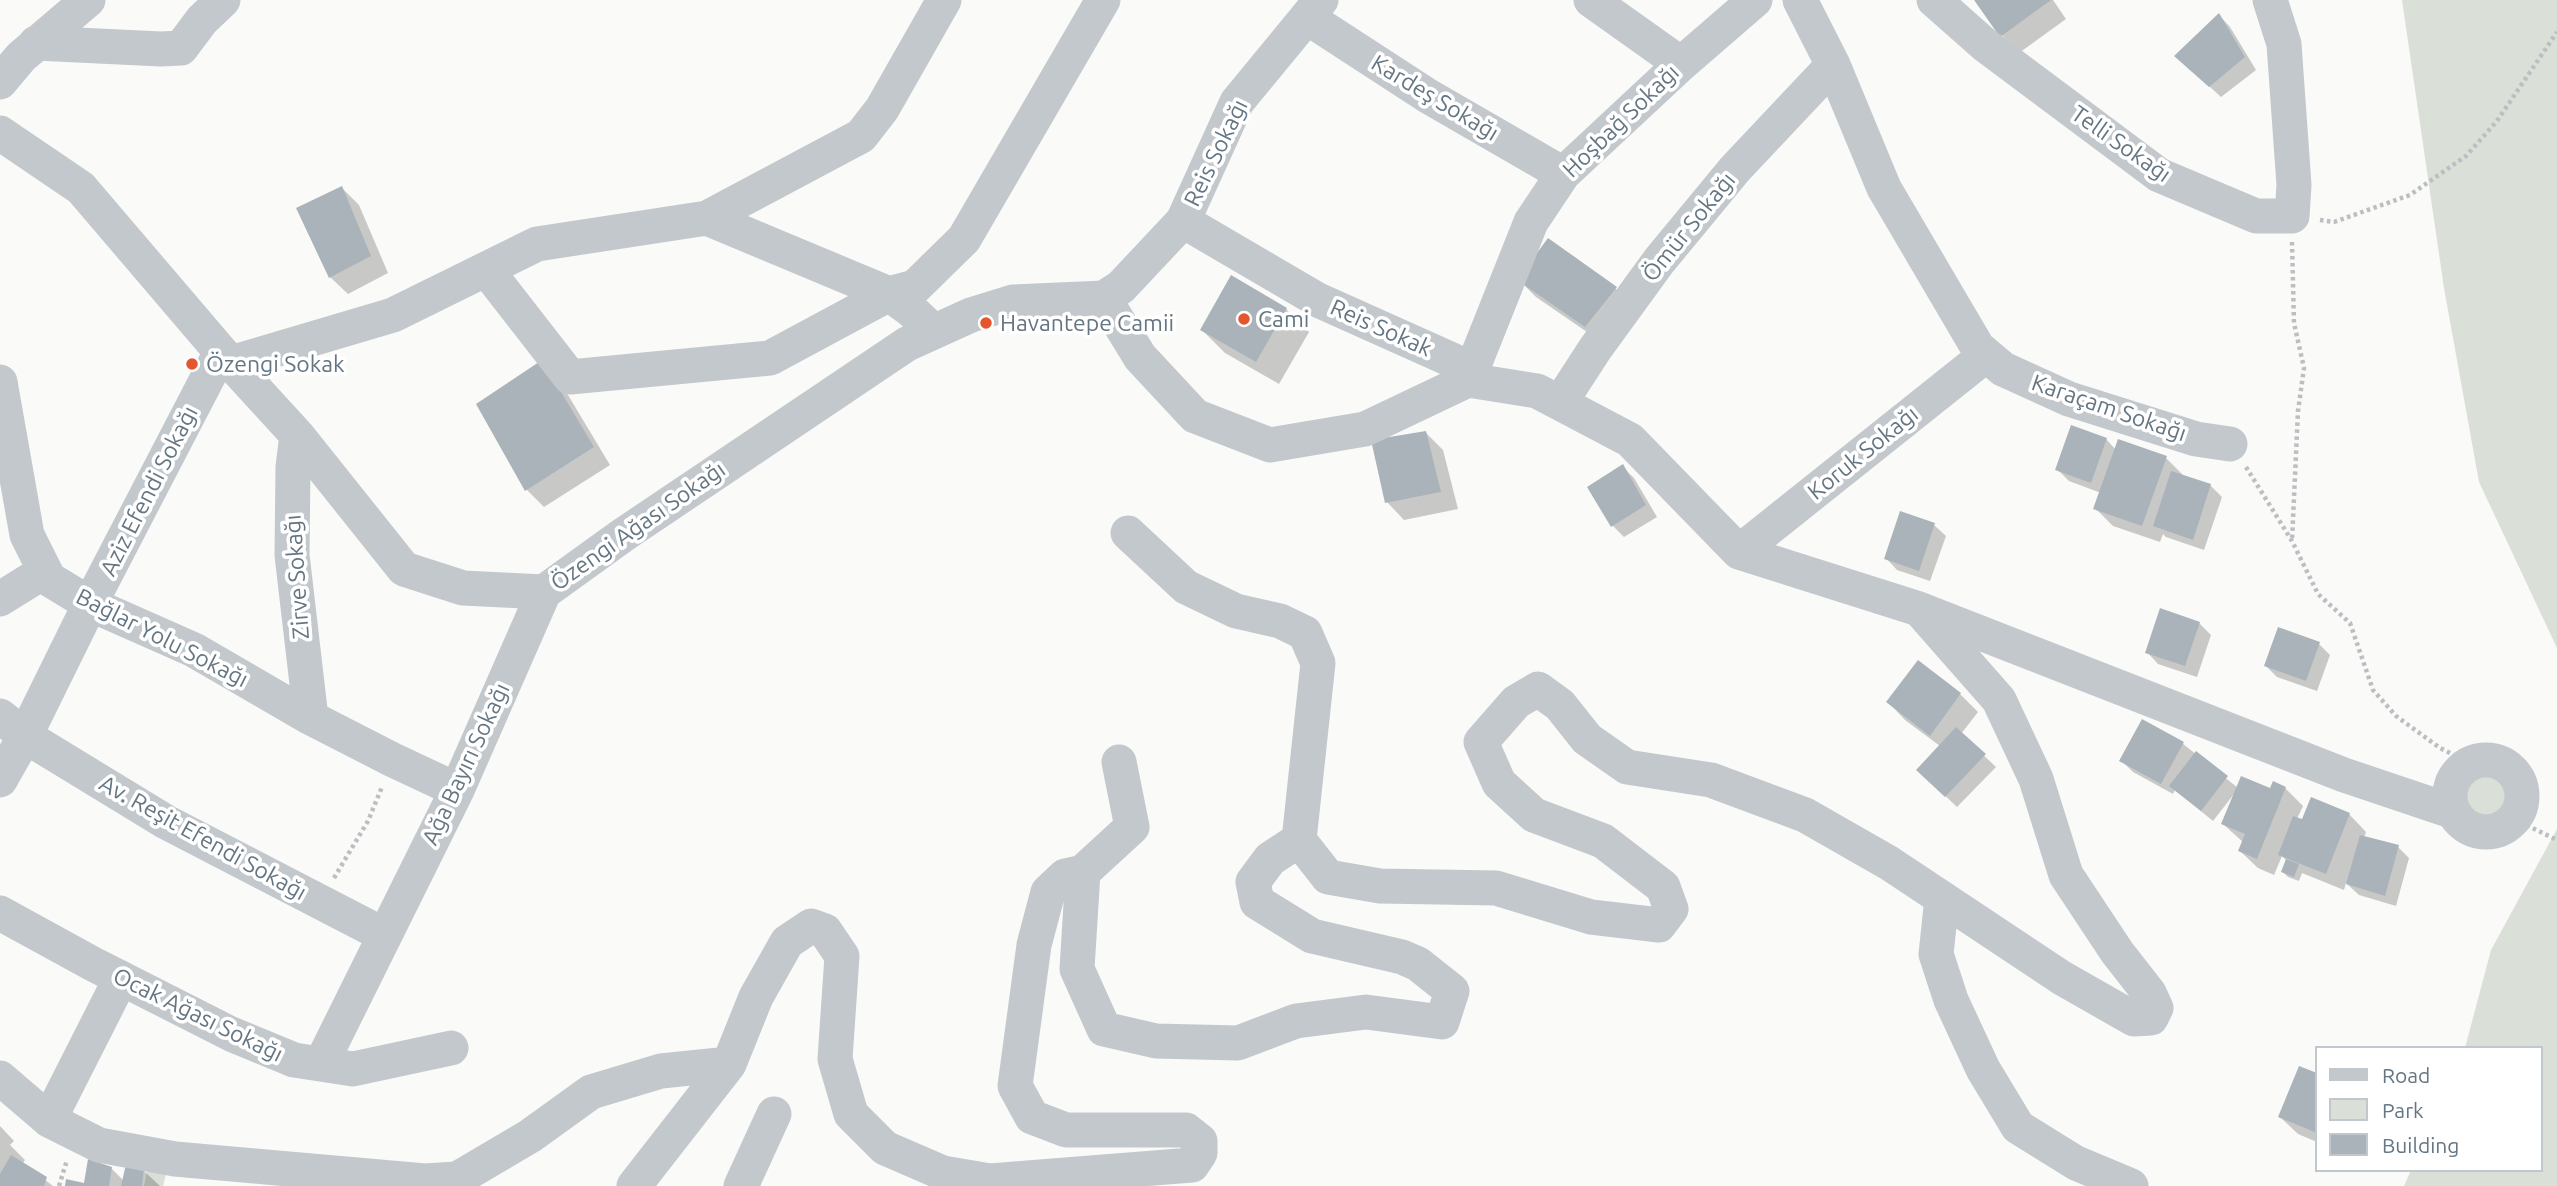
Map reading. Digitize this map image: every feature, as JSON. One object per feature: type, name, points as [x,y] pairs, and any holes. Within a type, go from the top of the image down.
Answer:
[{"type":"street","points":[[0,82],[36,43],[88,0]]},
{"type":"street","points":[[36,43],[181,48],[202,20],[223,0]]},
{"type":"street","points":[[226,358],[393,315],[537,244],[707,219],[861,136],[882,109],[944,0]]},
{"type":"street","points":[[486,269],[551,356],[570,377],[771,358],[889,294],[915,287],[964,239],[1103,0]]},
{"type":"street","points":[[1591,0],[1681,64]]},
{"type":"street","name":"Hoşbağ Sokağı","points":[[1470,374],[1531,222],[1563,174],[1681,64],[1755,0]]},
{"type":"street","name":"Karaçam Sokağı","points":[[1800,0],[1833,65],[1884,188],[1978,348],[2003,369],[2069,399],[2196,439],[2230,444]]},
{"type":"street","name":"Telli Sokağı","points":[[1934,0],[1985,45],[2159,175],[2256,216],[2292,216]]},
{"type":"street","points":[[2270,0],[2284,44],[2294,185],[2292,216]]},
{"type":"street","name":"Kardeş Sokağı","points":[[1315,9],[1428,96],[1563,174]]},
{"type":"street","name":"Reis Sokağı","points":[[1104,298],[1121,287],[1183,221],[1237,102],[1315,9]]},
{"type":"street","name":"Ömür Sokağı","points":[[1560,403],[1595,349],[1659,261],[1735,169],[1833,65]]},
{"type":"street","name":"Özengi Ağası Sokağı","points":[[0,134],[82,188],[226,358],[298,435],[404,569],[463,588],[544,592],[907,344],[933,331],[1013,302],[1104,298]]},
{"type":"street","points":[[707,219],[889,294],[933,331]]},
{"type":"street","name":"Reis Sokak","points":[[1183,221],[1318,300],[1470,374],[1537,391],[1630,440],[1739,552]]},
{"type":"street","points":[[1104,298],[1140,357],[1195,416],[1269,445],[1366,429],[1470,374]]},
{"type":"street","name":"Koruk Sokağı","points":[[1739,552],[1986,355]]},
{"type":"street","name":"Aziz Efendi Sokağı","points":[[0,780],[13,726],[90,604],[226,358]]},
{"type":"street","name":"Bağlar Yolu Sokağı","points":[[0,382],[27,535],[49,579],[90,604],[194,650],[311,718],[457,790]]},
{"type":"street","name":"Zirve Sokağı","points":[[298,435],[293,467],[292,555],[311,718]]},
{"type":"street","points":[[1128,533],[1186,587],[1236,611],[1280,621],[1305,634],[1318,663],[1299,840],[1328,877],[1380,886],[1496,888],[1591,917],[1659,925],[1671,909],[1663,887],[1603,841],[1534,815],[1499,783],[1481,742],[1516,702],[1538,689],[1560,705],[1587,739],[1627,767],[1712,780],[1805,815],[1889,863],[2062,978],[2134,1019],[2151,1018],[2156,1008],[2149,993],[2066,875],[2036,779],[1998,699],[1919,609]]},
{"type":"street","points":[[1739,552],[1919,609],[2344,775],[2454,812]]},
{"type":"street","points":[[0,598],[45,571]]},
{"type":"street","name":"Ağa Bayırı Sokağı","points":[[321,1064],[457,790],[544,592]]},
{"type":"street","name":"Av. Reşit Efendi Sokağı","points":[[13,726],[166,822],[384,935]]},
{"type":"street","points":[[2483,760],[2497,762],[2510,768],[2518,779],[2522,793],[2521,807],[2514,819],[2502,828],[2489,832],[2469,827],[2454,812],[2450,798],[2452,785],[2459,772],[2470,763],[2483,760]]},
{"type":"street","points":[[634,1186],[729,1064],[756,997],[787,942],[811,926],[825,931],[842,956],[835,1059],[852,1114],[886,1148],[943,1173],[990,1181],[1192,1165],[1200,1153],[1200,1140],[1186,1130],[1066,1130],[1032,1117],[1014,1087],[1034,945],[1048,892],[1065,876],[1083,872],[1132,827],[1119,762]]},
{"type":"street","points":[[1083,872],[1077,969],[1104,1029],[1156,1041],[1238,1043],[1296,1021],[1366,1013],[1442,1022],[1451,991],[1418,964],[1402,957],[1312,936],[1257,902],[1253,883],[1270,859],[1299,840]]},
{"type":"street","points":[[1942,898],[1936,954],[1951,1000],[1983,1069],[2018,1127],[2076,1163],[2130,1186]]},
{"type":"street","name":"Ocak Ağası Sokağı","points":[[0,913],[231,1034],[294,1060],[353,1069],[451,1048]]},
{"type":"street","points":[[48,1120],[121,978]]},
{"type":"street","points":[[0,1078],[48,1120],[99,1145],[174,1158],[425,1181],[457,1179],[530,1136],[591,1092],[661,1071],[729,1064]]},
{"type":"street","points":[[741,1186],[774,1114]]},
{"type":"path","points":[[2292,541],[2298,411],[2304,368],[2294,323],[2292,216],[2334,222],[2410,195],[2466,156],[2497,121],[2557,32]]},
{"type":"path","points":[[2230,444],[2263,490],[2318,594],[2350,623],[2373,690],[2396,716],[2440,748],[2470,763]]},
{"type":"path","points":[[316,900],[333,881],[368,821],[393,760]]},
{"type":"path","points":[[2514,819],[2557,840]]},
{"type":"green space","points":[[2402,0],[2557,0],[2557,648],[2479,482],[2444,288]]},
{"type":"green space","points":[[2487,776],[2501,782],[2507,796],[2501,810],[2487,816],[2473,810],[2467,796],[2473,782]]},
{"type":"green space","points":[[2557,829],[2557,1186],[2404,1186],[2410,1172],[2543,1172],[2543,1046],[2466,1046],[2491,950]]},
{"type":"green space","points":[[147,1171],[166,1174],[163,1186],[144,1186]]},
{"type":"building","points":[[1974,0],[2051,0],[2000,37]]},
{"type":"building","points":[[2219,13],[2245,57],[2209,87],[2174,56]]},
{"type":"building","points":[[342,186],[371,256],[329,278],[296,208]]},
{"type":"building","points":[[1548,238],[1617,287],[1585,327],[1517,280]]},
{"type":"building","name":"Cami","points":[[1231,275],[1287,308],[1256,362],[1200,330]]},
{"type":"building","points":[[542,360],[594,447],[525,491],[476,404]]},
{"type":"building","points":[[2071,425],[2107,438],[2091,483],[2055,470]]},
{"type":"building","points":[[1426,431],[1441,492],[1385,503],[1371,440]]},
{"type":"building","points":[[2118,439],[2167,456],[2142,526],[2093,509]]},
{"type":"building","points":[[1623,464],[1646,505],[1611,527],[1587,487]]},
{"type":"building","points":[[2171,471],[2211,484],[2193,540],[2153,526]]},
{"type":"building","points":[[1900,511],[1935,523],[1919,571],[1884,559]]},
{"type":"building","points":[[2160,608],[2200,622],[2185,666],[2145,653]]},
{"type":"building","points":[[2278,627],[2320,642],[2306,681],[2264,666]]},
{"type":"building","points":[[1918,660],[1961,693],[1930,736],[1886,702]]},
{"type":"building","points":[[2142,719],[2184,742],[2161,784],[2119,761]]},
{"type":"building","points":[[1956,727],[1986,754],[1945,797],[1916,770]]},
{"type":"building","points":[[2196,751],[2228,776],[2201,811],[2169,786]]},
{"type":"building","points":[[2241,776],[2270,788],[2273,781],[2286,787],[2257,859],[2238,851],[2245,834],[2221,824]]},
{"type":"building","points":[[2311,797],[2350,813],[2326,874],[2278,855],[2293,816],[2302,819]]},
{"type":"building","points":[[2360,835],[2399,845],[2385,896],[2346,884]]},
{"type":"building","points":[[2286,859],[2299,864],[2294,877],[2281,872]]},
{"type":"building","points":[[2299,1066],[2316,1073],[2316,1133],[2278,1117]]},
{"type":"building","points":[[11,1155],[47,1177],[44,1186],[0,1186],[0,1174]]},
{"type":"building","points":[[88,1159],[112,1167],[109,1186],[65,1186],[66,1179],[84,1183]]},
{"type":"building","points":[[126,1164],[144,1168],[142,1186],[121,1186]]},
{"type":"place","name":"Cami","points":[[1244,319]]},
{"type":"place","name":"Havantepe Camii","points":[[986,323]]},
{"type":"place","name":"Özengi Sokak","points":[[192,364]]}]
